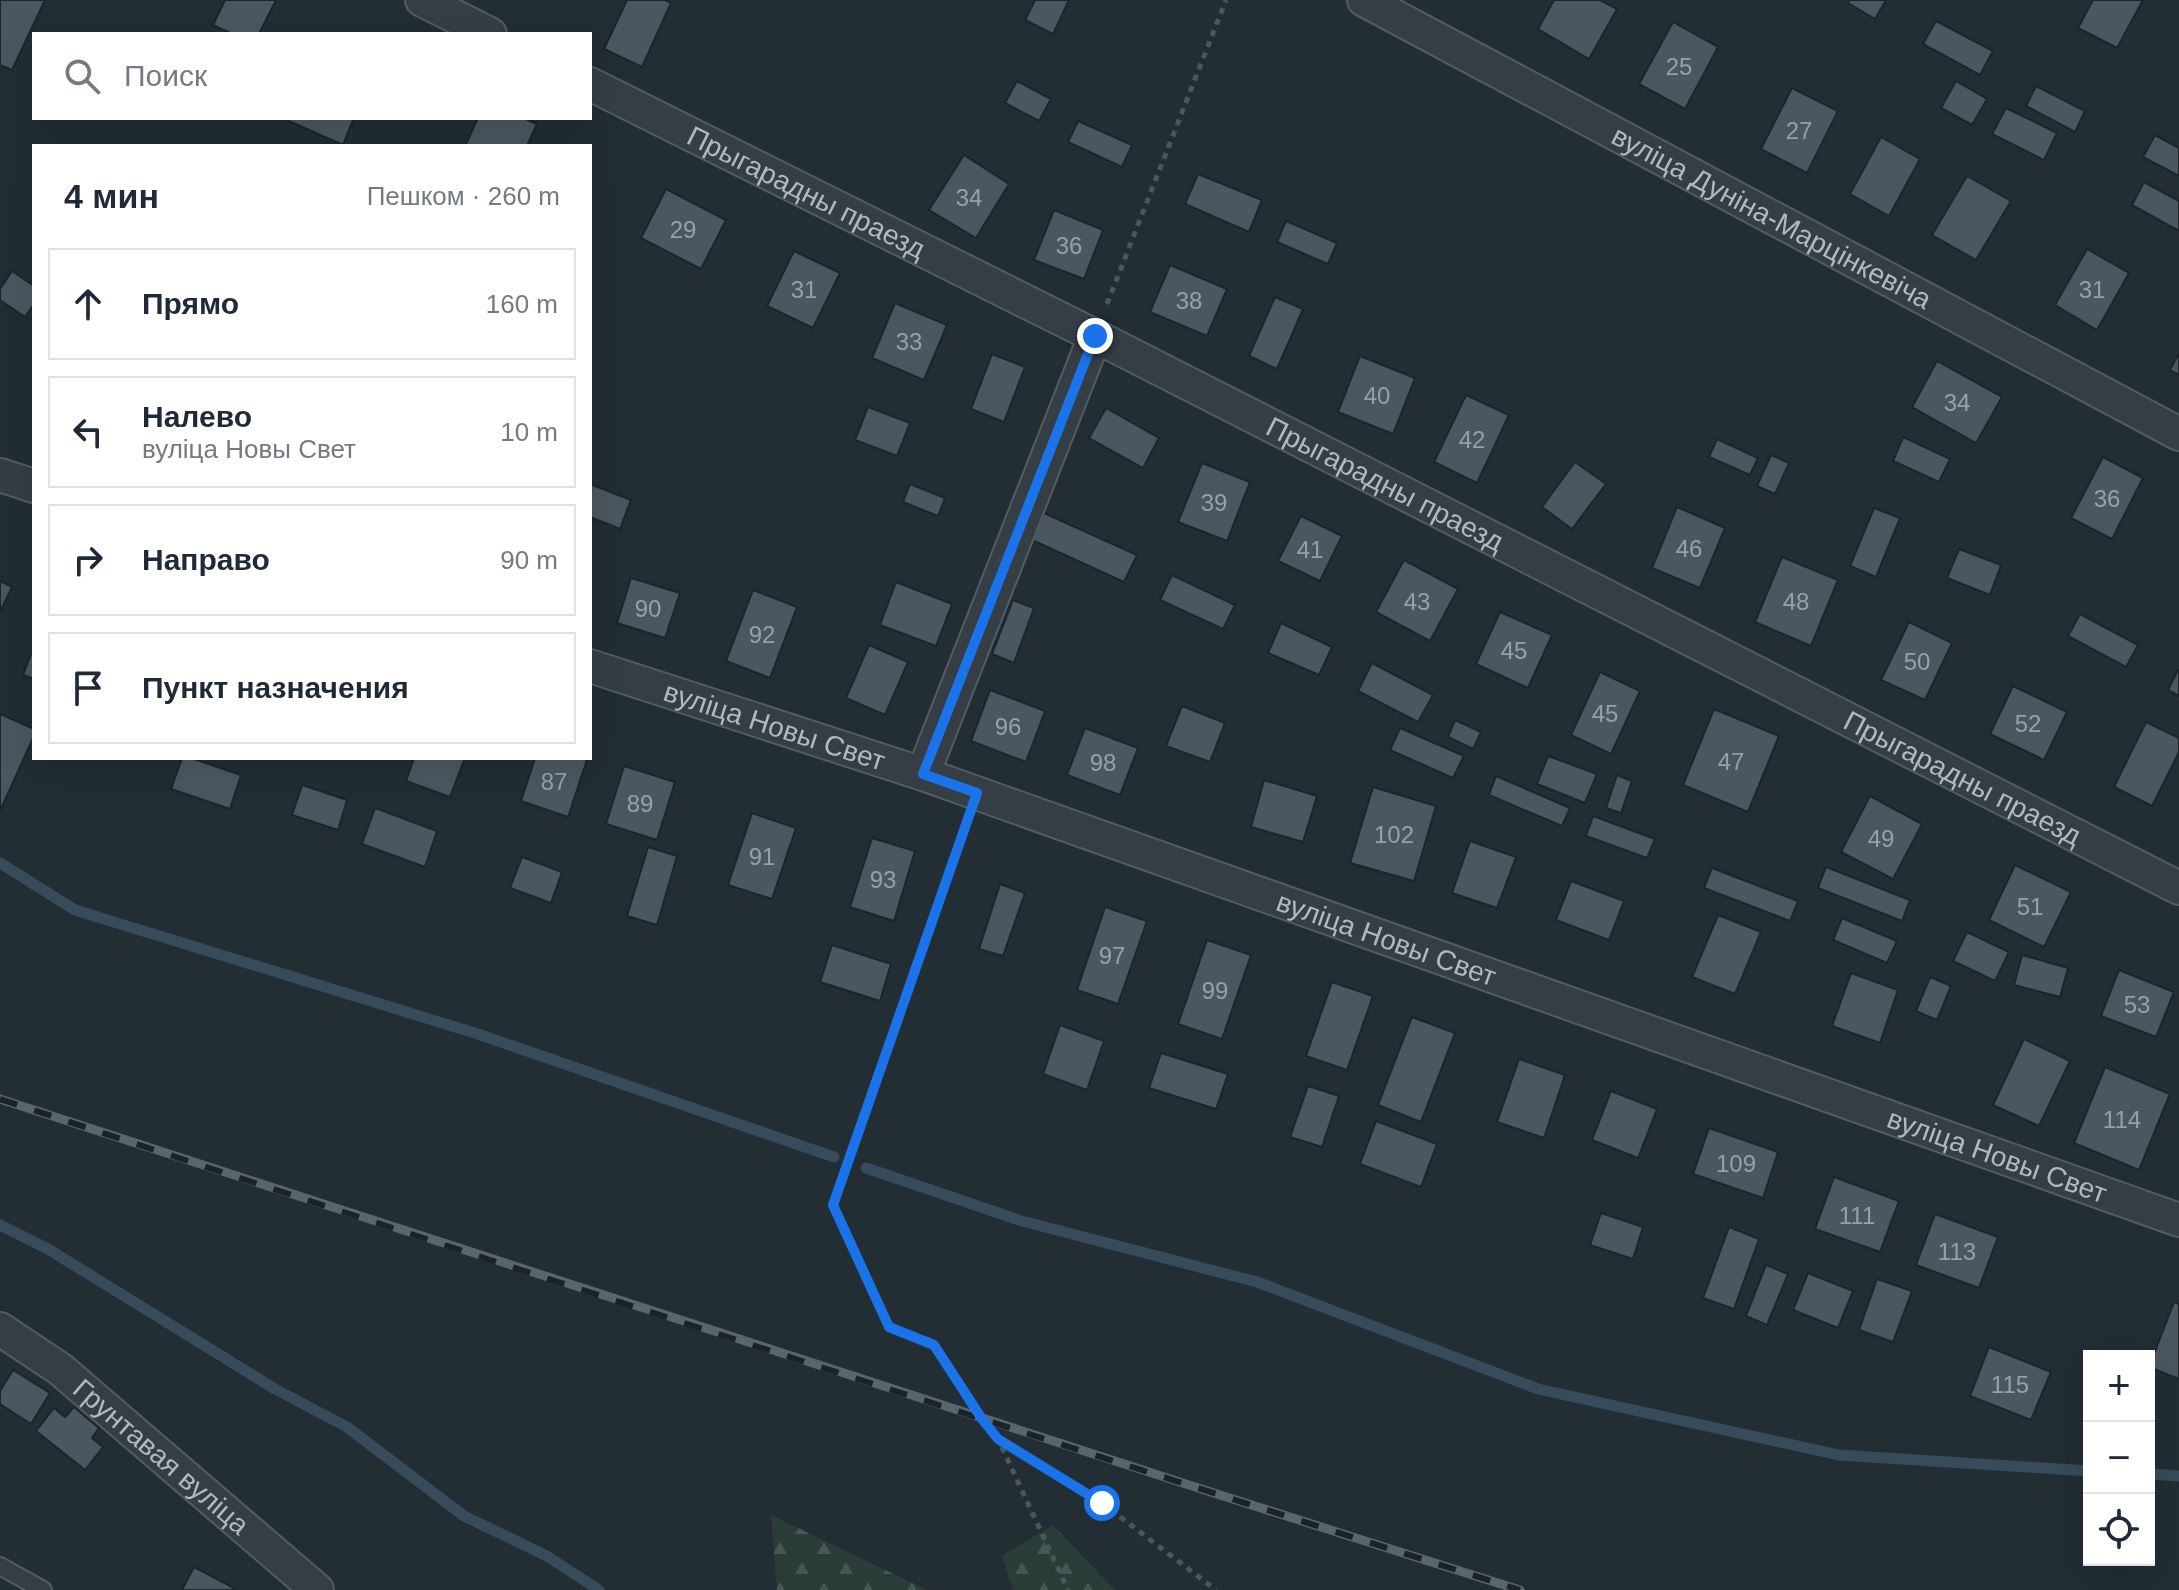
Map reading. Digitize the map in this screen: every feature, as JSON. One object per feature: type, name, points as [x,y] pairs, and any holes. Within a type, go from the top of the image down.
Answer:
[{"type":"street","points":[[422,0],[486,32]]},
{"type":"street","name":"вуліца Дуніна-Марцінкевіча","points":[[1364,0],[2179,434]]},
{"type":"street","name":"Прыгарадны праезд","points":[[592,85],[1095,336],[2179,888]]},
{"type":"street","points":[[923,774],[1095,336]]},
{"type":"street","points":[[0,475],[32,485]]},
{"type":"street","name":"вуліца Новы Свет","points":[[592,667],[923,774],[2179,1220]]},
{"type":"street","name":"Грунтавая вуліца","points":[[0,1329],[60,1369],[317,1590]]},
{"type":"lane","points":[[0,1566],[43,1590]]},
{"type":"path","points":[[1095,336],[1226,0]]},
{"type":"path","points":[[977,793],[833,1205],[889,1327],[934,1345],[998,1439],[1068,1590]]},
{"type":"path","points":[[998,1439],[1102,1503],[1216,1590]]},
{"type":"green space","points":[[771,1515],[927,1590],[777,1590]]},
{"type":"green space","points":[[1053,1525],[1115,1590],[1013,1590],[1002,1556]]},
{"type":"building","points":[[0,0],[45,0],[12,70],[0,65]]},
{"type":"building","points":[[225,0],[276,0],[260,32],[228,32],[213,25]]},
{"type":"building","points":[[627,0],[665,0],[671,3],[642,67],[604,49]]},
{"type":"building","points":[[1035,0],[1069,0],[1053,34],[1025,20]]},
{"type":"building","points":[[1554,0],[1600,0],[1617,9],[1589,59],[1538,29]]},
{"type":"building","points":[[1850,0],[1886,0],[1875,19],[1848,3]]},
{"type":"building","points":[[2093,0],[2143,0],[2117,48],[2078,28]]},
{"type":"building","points":[[1936,21],[1993,51],[1980,75],[1923,44]]},
{"type":"building","points":[[1673,22],[1718,47],[1685,109],[1639,84]]},
{"type":"building","points":[[1017,81],[1051,99],[1039,121],[1005,103]]},
{"type":"building","points":[[1956,81],[1987,99],[1972,125],[1941,108]]},
{"type":"building","points":[[2036,86],[2085,111],[2075,132],[2026,106]]},
{"type":"building","points":[[1792,88],[1838,111],[1807,173],[1761,149]]},
{"type":"building","points":[[2006,108],[2057,133],[2044,160],[1992,134]]},
{"type":"building","points":[[287,120],[353,120],[341,144]]},
{"type":"building","points":[[477,120],[528,120],[537,124],[528,144],[466,144]]},
{"type":"building","points":[[1078,121],[1132,145],[1122,167],[1068,142]]},
{"type":"building","points":[[2155,135],[2179,148],[2179,176],[2143,157]]},
{"type":"building","points":[[1881,137],[1920,159],[1889,216],[1850,194]]},
{"type":"building","points":[[964,155],[1009,184],[976,238],[929,210]]},
{"type":"building","points":[[1198,174],[1262,200],[1249,232],[1185,204]]},
{"type":"building","points":[[1967,176],[2011,201],[1976,260],[1932,235]]},
{"type":"building","points":[[2144,182],[2179,201],[2179,231],[2132,205]]},
{"type":"building","points":[[666,189],[726,220],[701,269],[641,238]]},
{"type":"building","points":[[1054,210],[1103,230],[1084,279],[1034,260]]},
{"type":"building","points":[[1286,221],[1337,243],[1328,264],[1277,242]]},
{"type":"building","points":[[2087,249],[2129,273],[2097,330],[2055,305]]},
{"type":"building","points":[[794,251],[840,273],[813,328],[767,306]]},
{"type":"building","points":[[1170,265],[1227,289],[1207,336],[1150,312]]},
{"type":"building","points":[[12,271],[32,285],[32,307],[25,317],[0,300],[0,289]]},
{"type":"building","points":[[1275,297],[1303,309],[1277,369],[1249,356]]},
{"type":"building","points":[[895,303],[947,325],[924,380],[872,358]]},
{"type":"building","points":[[2179,353],[2179,375],[2170,370]]},
{"type":"building","points":[[992,354],[1025,367],[1004,422],[971,409]]},
{"type":"building","points":[[1360,356],[1415,378],[1393,434],[1338,412]]},
{"type":"building","points":[[1937,361],[2002,397],[1976,443],[1912,407]]},
{"type":"building","points":[[1466,395],[1509,415],[1477,483],[1434,462]]},
{"type":"building","points":[[868,407],[910,423],[897,456],[855,440]]},
{"type":"building","points":[[1106,408],[1159,438],[1143,468],[1089,438]]},
{"type":"building","points":[[1903,437],[1950,459],[1939,482],[1893,461]]},
{"type":"building","points":[[1717,439],[1758,458],[1750,475],[1709,457]]},
{"type":"building","points":[[1771,455],[1789,463],[1775,494],[1757,486]]},
{"type":"building","points":[[2103,457],[2143,478],[2112,539],[2071,518]]},
{"type":"building","points":[[1575,462],[1606,484],[1572,529],[1542,507]]},
{"type":"building","points":[[1202,463],[1250,482],[1227,541],[1178,522]]},
{"type":"building","points":[[910,484],[945,498],[938,516],[903,502]]},
{"type":"building","points":[[592,485],[631,500],[620,529],[592,518]]},
{"type":"building","points":[[1677,507],[1725,528],[1700,588],[1652,568]]},
{"type":"building","points":[[1874,508],[1900,518],[1876,577],[1850,566]]},
{"type":"building","points":[[1044,513],[1137,555],[1124,582],[1032,540]]},
{"type":"building","points":[[1301,516],[1342,536],[1320,581],[1278,561]]},
{"type":"building","points":[[1959,549],[2001,565],[1990,595],[1947,578]]},
{"type":"building","points":[[1782,557],[1838,580],[1811,646],[1755,622]]},
{"type":"building","points":[[1404,560],[1458,589],[1430,641],[1376,612]]},
{"type":"building","points":[[1172,575],[1235,605],[1223,629],[1160,600]]},
{"type":"building","points":[[631,578],[680,593],[665,638],[617,623]]},
{"type":"building","points":[[0,581],[12,587],[0,612]]},
{"type":"building","points":[[896,582],[952,604],[936,646],[880,625]]},
{"type":"building","points":[[753,590],[797,607],[770,678],[726,661]]},
{"type":"building","points":[[1013,600],[1034,608],[1014,663],[992,654]]},
{"type":"building","points":[[1500,612],[1552,635],[1528,688],[1476,664]]},
{"type":"building","points":[[2080,614],[2138,645],[2126,667],[2068,636]]},
{"type":"building","points":[[1909,622],[1952,643],[1925,700],[1881,680]]},
{"type":"building","points":[[1281,623],[1332,647],[1319,675],[1268,653]]},
{"type":"building","points":[[869,645],[908,662],[885,715],[846,698]]},
{"type":"building","points":[[32,651],[32,678],[23,675]]},
{"type":"building","points":[[1372,663],[1433,695],[1418,722],[1358,691]]},
{"type":"building","points":[[2179,670],[2179,696],[2168,690]]},
{"type":"building","points":[[1600,672],[1640,691],[1611,754],[1571,735]]},
{"type":"building","points":[[2013,686],[2067,712],[2044,760],[1990,734]]},
{"type":"building","points":[[990,690],[1045,711],[1026,762],[971,741]]},
{"type":"building","points":[[1182,706],[1225,723],[1210,762],[1166,746]]},
{"type":"building","points":[[1714,709],[1779,736],[1748,812],[1683,785]]},
{"type":"building","points":[[0,714],[32,728],[32,740],[0,811]]},
{"type":"building","points":[[1455,720],[1481,732],[1473,749],[1448,737]]},
{"type":"building","points":[[2146,722],[2179,738],[2179,752],[2152,806],[2114,787]]},
{"type":"building","points":[[1085,728],[1138,748],[1120,795],[1067,775]]},
{"type":"building","points":[[1400,728],[1464,756],[1453,778],[1390,750]]},
{"type":"building","points":[[1548,756],[1597,774],[1585,803],[1537,784]]},
{"type":"building","points":[[181,760],[197,760],[241,775],[230,809],[171,789]]},
{"type":"building","points":[[413,760],[464,760],[450,797],[406,781]]},
{"type":"building","points":[[534,760],[587,760],[568,817],[521,801]]},
{"type":"building","points":[[624,766],[675,782],[657,840],[606,824]]},
{"type":"building","points":[[1617,775],[1632,781],[1621,813],[1606,808]]},
{"type":"building","points":[[1496,776],[1570,808],[1562,826],[1489,795]]},
{"type":"building","points":[[1264,780],[1317,796],[1303,842],[1251,827]]},
{"type":"building","points":[[302,785],[347,800],[338,830],[292,815]]},
{"type":"building","points":[[1373,787],[1436,806],[1414,881],[1350,863]]},
{"type":"building","points":[[1870,796],[1922,824],[1893,879],[1841,852]]},
{"type":"building","points":[[375,808],[437,831],[425,867],[362,844]]},
{"type":"building","points":[[752,813],[796,828],[772,899],[728,885]]},
{"type":"building","points":[[1593,816],[1655,839],[1647,858],[1586,836]]},
{"type":"building","points":[[872,838],[915,851],[894,921],[850,907]]},
{"type":"building","points":[[1470,841],[1516,857],[1497,908],[1452,893]]},
{"type":"building","points":[[648,847],[677,856],[657,925],[627,916]]},
{"type":"building","points":[[522,857],[562,872],[551,903],[510,888]]},
{"type":"building","points":[[2015,865],[2071,892],[2044,947],[1989,920]]},
{"type":"building","points":[[1826,867],[1910,900],[1902,921],[1818,888]]},
{"type":"building","points":[[1712,868],[1798,901],[1790,921],[1704,888]]},
{"type":"building","points":[[1571,881],[1624,901],[1609,940],[1556,920]]},
{"type":"building","points":[[1000,884],[1025,893],[1003,956],[979,949]]},
{"type":"building","points":[[1105,907],[1147,921],[1118,1004],[1077,990]]},
{"type":"building","points":[[1718,915],[1761,932],[1735,994],[1692,977]]},
{"type":"building","points":[[1842,918],[1897,941],[1887,963],[1833,940]]},
{"type":"building","points":[[1967,932],[2009,952],[1995,981],[1953,961]]},
{"type":"building","points":[[1207,940],[1251,955],[1222,1039],[1178,1024]]},
{"type":"building","points":[[832,945],[891,964],[880,1001],[820,982]]},
{"type":"building","points":[[2022,955],[2068,968],[2060,997],[2014,985]]},
{"type":"building","points":[[2119,970],[2174,992],[2156,1037],[2101,1016]]},
{"type":"building","points":[[1851,973],[1898,990],[1880,1043],[1832,1026]]},
{"type":"building","points":[[1930,977],[1951,986],[1937,1020],[1916,1011]]},
{"type":"building","points":[[1332,982],[1373,996],[1347,1070],[1306,1056]]},
{"type":"building","points":[[1412,1017],[1455,1033],[1421,1122],[1378,1105]]},
{"type":"building","points":[[1060,1025],[1104,1041],[1087,1090],[1043,1074]]},
{"type":"building","points":[[2024,1039],[2070,1061],[2039,1126],[1993,1105]]},
{"type":"building","points":[[1161,1053],[1228,1074],[1216,1109],[1149,1088]]},
{"type":"building","points":[[1519,1059],[1565,1075],[1544,1138],[1497,1122]]},
{"type":"building","points":[[2105,1067],[2170,1094],[2139,1170],[2074,1143]]},
{"type":"building","points":[[1308,1086],[1339,1096],[1322,1147],[1290,1137]]},
{"type":"building","points":[[1611,1091],[1657,1109],[1638,1158],[1592,1140]]},
{"type":"building","points":[[1376,1121],[1437,1144],[1421,1187],[1360,1164]]},
{"type":"building","points":[[1709,1128],[1778,1152],[1763,1198],[1693,1174]]},
{"type":"building","points":[[1834,1177],[1899,1201],[1880,1252],[1815,1229]]},
{"type":"building","points":[[1601,1213],[1643,1227],[1633,1259],[1590,1245]]},
{"type":"building","points":[[1935,1214],[1998,1237],[1979,1288],[1916,1265]]},
{"type":"building","points":[[1729,1227],[1759,1239],[1734,1309],[1703,1298]]},
{"type":"building","points":[[1766,1265],[1788,1274],[1767,1325],[1746,1316]]},
{"type":"building","points":[[1808,1273],[1853,1291],[1838,1328],[1793,1310]]},
{"type":"building","points":[[1877,1279],[1912,1291],[1893,1342],[1859,1330]]},
{"type":"building","points":[[2174,1302],[2179,1304],[2179,1379],[2155,1369],[2155,1351]]},
{"type":"building","points":[[1989,1347],[2051,1372],[2031,1420],[1970,1396]]},
{"type":"building","points":[[13,1370],[50,1393],[31,1424],[0,1404],[0,1391]]},
{"type":"building","points":[[74,1407],[99,1428],[92,1438],[103,1447],[85,1470],[36,1431],[54,1408],[65,1417]]},
{"type":"building","points":[[194,1567],[234,1588],[182,1590]]},
{"type":"waterway","points":[[0,863],[75,910],[478,1034],[834,1157]]},
{"type":"waterway","points":[[866,1168],[1022,1221],[1257,1282],[1538,1389],[1839,1455],[2083,1471]]},
{"type":"waterway","points":[[0,1225],[48,1249],[275,1389],[347,1427],[464,1516],[547,1556],[599,1590]]},
{"type":"waterway","points":[[2155,1474],[2179,1476]]},
{"type":"railway","points":[[0,1099],[759,1347],[1520,1590]]},
{"type":"route","points":[[1095,336],[923,774],[977,793],[833,1205],[889,1327],[934,1345],[998,1439],[1102,1503]]}]
